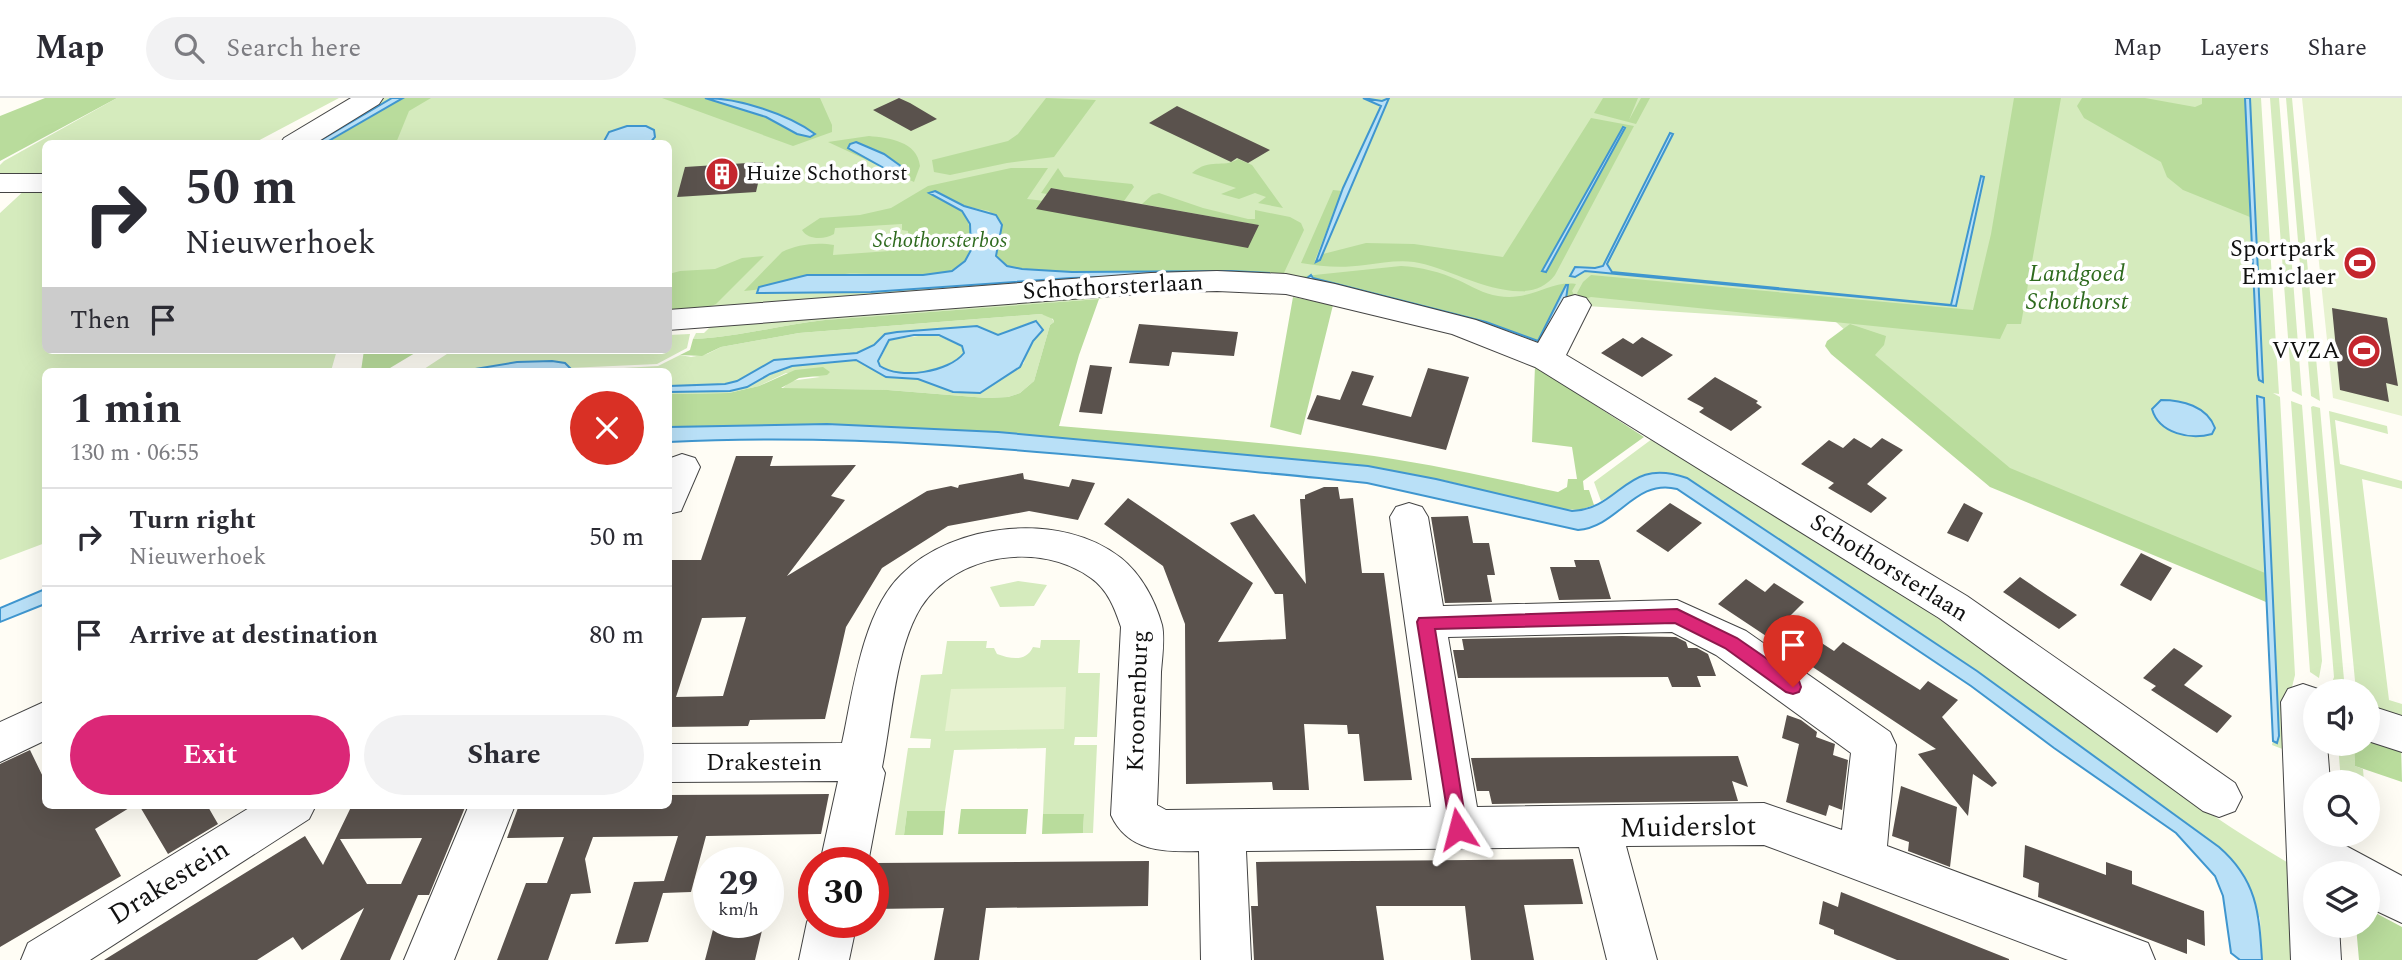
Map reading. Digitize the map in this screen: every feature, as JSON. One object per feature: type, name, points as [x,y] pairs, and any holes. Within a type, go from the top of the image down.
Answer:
[{"type":"street","points":[[301,140],[370,98]]},
{"type":"street","name":"Schothorsterlaan","points":[[672,320],[1151,283],[1250,282],[1286,284],[1436,319],[1517,345],[1547,359],[1953,607],[2219,797]]},
{"type":"street","points":[[1547,359],[1575,305]]},
{"type":"street","points":[[672,491],[682,467]]},
{"type":"street","points":[[1409,517],[1458,829]]},
{"type":"street","name":"Kroonenburg","points":[[846,847],[862,773],[859,767],[889,630],[914,587],[933,570],[978,548],[1013,543],[1043,542],[1069,548],[1111,569],[1129,590],[1138,608],[1142,627],[1134,815],[1160,831],[1222,832]]},
{"type":"street","points":[[1425,622],[1677,616],[1731,643],[1874,745],[1863,858]]},
{"type":"street","points":[[0,743],[42,721]]},
{"type":"street","points":[[2380,727],[2402,734]]},
{"type":"street","points":[[2309,756],[2309,850],[2316,960]]},
{"type":"street","name":"Drakestein","points":[[672,763],[850,762],[859,767]]},
{"type":"street","name":"Drakestein","points":[[46,960],[287,809]]},
{"type":"street","points":[[429,960],[490,809]]},
{"type":"street","name":"Muiderslot","points":[[1222,832],[1764,824],[1863,858],[2130,960]]},
{"type":"street","points":[[1598,828],[1632,960]]},
{"type":"street","points":[[1222,832],[1226,960]]},
{"type":"street","points":[[2309,850],[2330,861]]},
{"type":"street","points":[[2380,889],[2402,901]]},
{"type":"street","points":[[824,960],[829,938]]},
{"type":"green space","points":[[45,98],[117,98],[0,161],[0,116]]},
{"type":"green space","points":[[117,98],[339,98],[260,140],[42,140],[42,173],[0,173],[0,165],[4,161]]},
{"type":"green space","name":"Landgoed Schothorst","points":[[383,98],[2261,98],[2279,394],[2273,393],[2280,397],[2295,675],[2285,750],[2272,745],[2273,741],[2277,743],[2279,739],[2273,605],[1994,467],[1836,322],[1571,305],[1544,351],[1282,280],[672,315],[672,140],[310,140]]},
{"type":"green space","points":[[403,98],[431,98],[409,111],[397,140],[332,140]]},
{"type":"green space","points":[[662,98],[820,98],[832,125],[832,132],[793,146]]},
{"type":"green space","name":"Schothorsterbos","points":[[1046,98],[1096,100],[1054,157],[1007,163],[950,175],[934,172],[932,160],[1008,141],[1018,134]]},
{"type":"green space","points":[[1603,98],[1638,98],[1629,120],[1641,98],[1650,98],[1636,124],[1594,113]]},
{"type":"green space","points":[[2014,98],[2061,98],[2021,324],[2007,324],[2000,339],[1591,297],[1581,300],[1577,293],[1591,275],[1973,310],[1991,234]]},
{"type":"green space","points":[[2082,98],[2145,98],[2195,107],[2202,104],[2202,98],[2245,98],[2250,217],[2183,190],[2167,177],[2161,162],[2084,118],[2077,106]]},
{"type":"green space","points":[[2270,98],[2279,98],[2302,396],[2292,391]]},
{"type":"green space","points":[[2286,98],[2292,98],[2320,401],[2311,396]]},
{"type":"green space","name":"Sportpark Emiclaer","points":[[2302,98],[2402,98],[2402,416],[2333,398]]},
{"type":"green space","points":[[1591,118],[1634,126],[1555,275],[1542,286],[1525,291],[1507,290],[1414,262],[1341,267],[1301,263],[1333,190],[1342,191],[1315,260],[1319,262],[1323,254],[1366,243],[1414,244],[1503,257]],"holes":[[[1622,128],[1625,128],[1572,226],[1543,270]]]},
{"type":"green space","name":"Schothorsterbos","points":[[869,136],[901,142],[914,151],[920,166],[914,182],[828,142]]},
{"type":"green space","points":[[1238,159],[1252,165],[1283,208],[1258,203],[1266,197],[1255,193],[1239,199],[1221,194],[1236,188],[1192,173],[1205,165]]},
{"type":"green space","name":"Schothorsterbos","points":[[1011,168],[1048,168],[1027,199],[1258,225],[1142,204],[1152,195],[1159,193],[1248,219],[1255,219],[1255,210],[1290,217],[1301,223],[1304,230],[1283,275],[1231,271],[1072,272],[1022,269],[1007,266],[996,256],[1002,225],[989,211],[964,206],[939,192],[933,196],[948,202],[964,214],[969,227],[970,246],[967,256],[962,265],[952,271],[926,277],[845,274],[744,291],[782,252],[794,247],[834,245],[833,255],[904,250],[905,241],[908,240],[908,231],[902,230],[902,224],[835,228],[834,234],[821,238],[812,237],[802,230],[820,218],[860,215],[891,208],[928,186]]},
{"type":"green space","points":[[1058,168],[1064,177],[1132,184],[1134,187],[1124,201],[1052,188],[1047,194],[1041,193]]},
{"type":"green space","points":[[27,188],[42,188],[42,354],[336,354],[332,368],[42,368],[42,544],[0,560],[0,213]]},
{"type":"green space","points":[[764,256],[716,304],[672,314],[672,273],[715,269],[742,258]]},
{"type":"green space","points":[[1401,266],[1444,275],[1498,296],[1520,296],[1557,285],[1576,284],[1572,291],[1576,299],[1550,346],[1541,349],[1403,306],[1299,283],[1295,277],[1311,275]],"holes":[[[1311,275],[1313,278],[1486,322],[1538,341],[1566,285],[1568,286],[1566,299],[1542,345],[1461,318],[1306,279]]]},
{"type":"green space","points":[[1117,295],[1099,299],[825,320],[693,339],[696,333],[704,333],[717,320]]},
{"type":"green space","points":[[1293,297],[1333,305],[1301,435],[1270,427]]},
{"type":"green space","points":[[1099,299],[1079,355],[1059,426],[1374,456],[1558,492],[1567,487],[1568,479],[1577,479],[1572,447],[1532,442],[1535,366],[1644,437],[1583,481],[1584,490],[1589,490],[1594,505],[1580,510],[1558,509],[1447,481],[1367,466],[998,432],[827,424],[672,427],[672,394],[729,393],[759,386],[795,370],[823,367],[830,372],[827,375],[799,378],[781,388],[888,390],[987,398],[1008,397],[1020,393],[1034,381],[1050,325],[1054,322],[1041,314],[799,333],[721,347],[702,356],[680,355],[690,350],[693,339],[825,320]]},
{"type":"green space","points":[[1041,314],[1051,317],[1054,322],[1050,325],[1034,381],[1020,393],[1008,397],[987,398],[888,390],[782,389],[790,381],[820,377],[786,373],[759,386],[729,393],[672,392],[730,391],[792,366],[856,360],[886,377],[918,379],[980,393],[1024,363],[1031,322],[998,335],[977,326],[885,334],[874,345],[857,353],[774,360],[737,381],[725,384],[672,386],[672,368],[624,368],[658,366],[680,355],[691,357],[707,354],[721,347],[799,333]]},
{"type":"green space","points":[[1850,324],[1886,336],[1884,345],[1875,355],[2010,468],[2265,573],[2266,602],[1990,487],[1831,354],[1825,346],[1827,341]]},
{"type":"green space","points":[[690,334],[687,348],[657,364],[568,368],[565,363],[517,362],[481,368],[426,368],[447,354],[672,354],[672,335]]},
{"type":"green space","points":[[933,334],[963,346],[964,353],[947,365],[922,372],[897,372],[878,364],[889,340]]},
{"type":"green space","points":[[363,354],[413,354],[390,368],[361,368]]},
{"type":"green space","points":[[2291,401],[2302,405],[2322,661],[2319,678],[2310,672]]},
{"type":"green space","points":[[2311,407],[2320,408],[2344,679],[2333,679]]},
{"type":"green space","points":[[2329,411],[2387,426],[2388,434],[2335,420],[2340,464],[2402,481],[2402,489],[2362,479],[2389,700],[2402,704],[2402,726],[2380,719],[2380,679],[2355,679]]},
{"type":"green space","points":[[1652,439],[1919,606],[2162,781],[2290,864],[2297,960],[2262,960],[2260,918],[2219,847],[1977,671],[1687,478],[1660,472],[1650,474],[1601,501],[1594,482]]},
{"type":"green space","points":[[1018,581],[1047,585],[1034,606],[1000,607],[990,587]]},
{"type":"green space","points":[[1041,640],[1080,640],[1078,673],[1100,673],[1097,737],[1075,737],[1074,745],[1097,745],[1093,833],[1083,833],[1084,814],[1043,814],[1046,748],[954,750],[945,811],[907,811],[904,835],[895,835],[908,748],[930,748],[931,739],[910,738],[921,675],[942,674],[947,641],[987,641],[986,648],[994,648],[997,654],[1002,656],[1018,658],[1026,655],[1033,647],[1040,648]]},
{"type":"green space","points":[[1066,687],[1064,729],[945,731],[951,689]]},
{"type":"green space","points":[[2380,736],[2401,743],[2402,782],[2380,775],[2380,770],[2355,766],[2355,756],[2380,756]]},
{"type":"green space","points":[[2339,756],[2355,756],[2355,766],[2363,770],[2340,770]]},
{"type":"green space","points":[[961,809],[1028,809],[1026,834],[958,834]]},
{"type":"green space","points":[[907,811],[945,811],[943,835],[904,835]]},
{"type":"green space","points":[[1043,814],[1084,814],[1083,833],[1042,834]]},
{"type":"green space","points":[[2380,915],[2402,927],[2402,960],[2359,960],[2357,938],[2380,938]]},
{"type":"water","points":[[392,98],[403,98],[330,140],[321,140]]},
{"type":"water","points":[[705,98],[762,108],[815,134],[810,137],[797,134],[766,117]]},
{"type":"water","points":[[1363,98],[1382,101],[1389,98],[1320,260],[1316,262],[1343,188],[1381,106]]},
{"type":"water","points":[[2245,98],[2250,98],[2263,382],[2258,375]]},
{"type":"water","points":[[627,126],[646,126],[654,130],[655,137],[652,140],[605,140],[609,132]]},
{"type":"water","points":[[1623,127],[1625,128],[1546,272],[1542,271]]},
{"type":"water","points":[[1670,133],[1673,134],[1607,264],[1612,272],[1951,305],[1981,176],[1984,177],[1956,306],[1585,271],[1575,277],[1570,276],[1575,267],[1603,266]]},
{"type":"water","points":[[856,142],[884,154],[905,169],[906,175],[900,177],[848,148]]},
{"type":"water","points":[[935,191],[964,206],[996,215],[1002,225],[996,256],[1007,266],[1072,272],[1270,273],[1071,278],[871,292],[757,293],[759,287],[807,275],[923,275],[952,271],[965,261],[971,250],[970,224],[962,211],[929,193]]},
{"type":"water","points":[[1311,275],[1313,278],[1486,322],[1538,341],[1568,285],[1566,299],[1542,345],[1461,318],[1306,279]]},
{"type":"water","points":[[1036,321],[1043,330],[1033,341],[1020,367],[980,393],[953,392],[918,379],[886,377],[856,360],[792,366],[747,387],[730,391],[672,392],[672,386],[737,381],[774,360],[857,353],[874,345],[885,334],[977,326],[998,335]],"holes":[[[914,335],[939,335],[962,346],[964,353],[957,360],[924,372],[899,373],[880,366],[878,361],[889,340]]]},
{"type":"water","points":[[552,361],[565,363],[570,368],[481,368],[517,362]]},
{"type":"water","points":[[2257,396],[2264,398],[2279,736],[2277,743],[2273,741]]},
{"type":"water","points":[[2161,400],[2177,401],[2200,409],[2215,428],[2212,434],[2186,435],[2161,424],[2152,409]]},
{"type":"water","points":[[827,424],[998,432],[1368,466],[1572,511],[1602,502],[1637,478],[1650,474],[1666,473],[1687,478],[1977,671],[2219,847],[2241,872],[2254,898],[2262,960],[2240,960],[2231,953],[2223,896],[2215,876],[2176,833],[1971,686],[1677,489],[1662,487],[1649,490],[1604,521],[1578,530],[1367,483],[1075,455],[913,443],[832,440],[672,442],[672,427]]},
{"type":"water","points":[[42,590],[42,605],[0,622],[0,608]]},
{"type":"building","points":[[899,98],[937,119],[911,131],[873,110]]},
{"type":"building","points":[[1177,106],[1270,150],[1248,163],[1237,158],[1231,162],[1149,123]]},
{"type":"building","name":"Huize Schothorst","points":[[763,162],[756,192],[677,197],[685,167]]},
{"type":"building","points":[[1051,188],[1259,225],[1248,248],[1036,209]]},
{"type":"building","name":"VVZA","points":[[2332,308],[2387,318],[2398,386],[2386,383],[2389,402],[2340,390]]},
{"type":"building","points":[[1139,324],[1238,332],[1234,356],[1172,352],[1169,366],[1129,363]]},
{"type":"building","points":[[1642,337],[1673,355],[1642,377],[1601,353],[1623,338],[1633,344]]},
{"type":"building","points":[[1090,365],[1112,367],[1102,414],[1079,412]]},
{"type":"building","points":[[1428,368],[1469,377],[1446,450],[1307,419],[1317,395],[1340,400],[1352,371],[1374,376],[1362,405],[1411,417]]},
{"type":"building","points":[[1715,377],[1758,401],[1756,403],[1762,407],[1731,431],[1699,412],[1704,408],[1687,399]]},
{"type":"building","points":[[1854,438],[1871,448],[1882,438],[1903,450],[1867,484],[1887,498],[1871,513],[1828,488],[1834,483],[1801,464],[1829,440],[1843,448]]},
{"type":"building","points":[[736,456],[773,456],[770,466],[856,465],[831,496],[845,500],[787,576],[927,491],[951,486],[958,488],[959,485],[1023,473],[1024,479],[1069,487],[1072,479],[1095,483],[1078,520],[1029,511],[948,526],[882,568],[846,627],[825,719],[750,720],[748,726],[672,727],[672,560],[701,560]],"holes":[[[746,617],[723,696],[676,697],[702,618]]]},
{"type":"building","points":[[1324,487],[1338,487],[1340,499],[1353,498],[1362,573],[1384,573],[1412,780],[1364,781],[1359,734],[1348,734],[1347,725],[1304,724],[1309,790],[1273,790],[1272,782],[1186,784],[1185,624],[1163,566],[1104,524],[1128,498],[1253,583],[1218,642],[1286,639],[1283,594],[1275,594],[1230,523],[1254,514],[1306,584],[1300,499],[1305,499],[1305,495]]},
{"type":"building","points":[[1670,503],[1702,523],[1668,552],[1636,531]]},
{"type":"building","points":[[1964,503],[1983,513],[1968,542],[1947,533]]},
{"type":"building","points":[[1468,516],[1473,543],[1489,543],[1495,575],[1487,575],[1492,602],[1445,603],[1431,517]]},
{"type":"building","points":[[2141,553],[2172,568],[2151,601],[2120,585]]},
{"type":"building","points":[[1574,560],[1599,560],[1611,599],[1559,600],[1550,567],[1576,567]]},
{"type":"building","points":[[2020,577],[2077,615],[2059,629],[2003,592]]},
{"type":"building","points":[[1746,579],[1765,592],[1774,583],[1804,602],[1786,620],[1834,651],[1843,642],[1920,690],[1928,681],[1958,700],[1942,717],[1997,783],[1992,787],[1973,774],[1968,816],[1918,754],[1936,749],[1718,604]]},
{"type":"building","points":[[1676,637],[1686,642],[1688,648],[1697,648],[1708,654],[1716,676],[1697,676],[1701,687],[1672,687],[1668,677],[1458,678],[1453,650],[1464,650],[1462,639]]},
{"type":"building","points":[[2174,648],[2203,666],[2184,685],[2232,716],[2217,733],[2151,690],[2156,686],[2143,678]]},
{"type":"building","points":[[1787,715],[1801,720],[1817,732],[1816,737],[1835,744],[1833,755],[1848,760],[1842,810],[1829,805],[1826,816],[1786,802],[1799,744],[1782,738]]},
{"type":"building","points":[[30,750],[42,775],[42,809],[128,809],[95,829],[121,876],[0,947],[0,764]]},
{"type":"building","points":[[1738,756],[1748,787],[1732,781],[1738,801],[1492,804],[1489,791],[1477,791],[1471,758]]},
{"type":"building","points":[[1901,786],[1957,807],[1950,867],[1908,851],[1909,842],[1892,836]]},
{"type":"building","points":[[829,794],[821,834],[706,836],[703,847],[693,847],[691,892],[663,893],[648,942],[615,944],[634,882],[664,881],[678,836],[593,837],[585,859],[591,893],[571,894],[548,960],[497,960],[526,883],[547,883],[564,837],[507,838],[518,809],[672,809],[672,795]]},
{"type":"building","points":[[141,809],[209,809],[218,824],[168,854]]},
{"type":"building","points":[[350,809],[464,809],[429,895],[418,895],[390,960],[340,960],[364,908],[302,950],[293,937],[257,960],[104,960],[305,836],[323,865]],"holes":[[[422,838],[401,884],[367,884],[340,839]]]},
{"type":"building","points":[[2025,845],[2106,875],[2106,862],[2132,871],[2132,884],[2204,911],[2205,946],[2187,939],[2187,954],[2038,897],[2039,883],[2023,877]]},
{"type":"building","points":[[1573,859],[1583,904],[1524,905],[1534,960],[1471,960],[1465,906],[1376,906],[1384,960],[1254,960],[1251,906],[1258,906],[1256,862]]},
{"type":"building","points":[[1149,861],[1148,906],[986,908],[979,960],[934,960],[944,908],[889,909],[889,863]]},
{"type":"building","points":[[1841,892],[2009,960],[1897,960],[1834,934],[1834,930],[1819,924],[1823,901],[1838,907]]},
{"type":"building","points":[[711,938],[760,938],[755,960],[705,960]]},
{"type":"place","name":"Huize Schothorst","points":[[722,174]]},
{"type":"place","name":"Sportpark Emiclaer","points":[[2360,263]]},
{"type":"place","name":"VVZA","points":[[2364,351]]},
{"type":"route","points":[[1458,829],[1425,622],[1677,616],[1731,643],[1793,687]]}]
